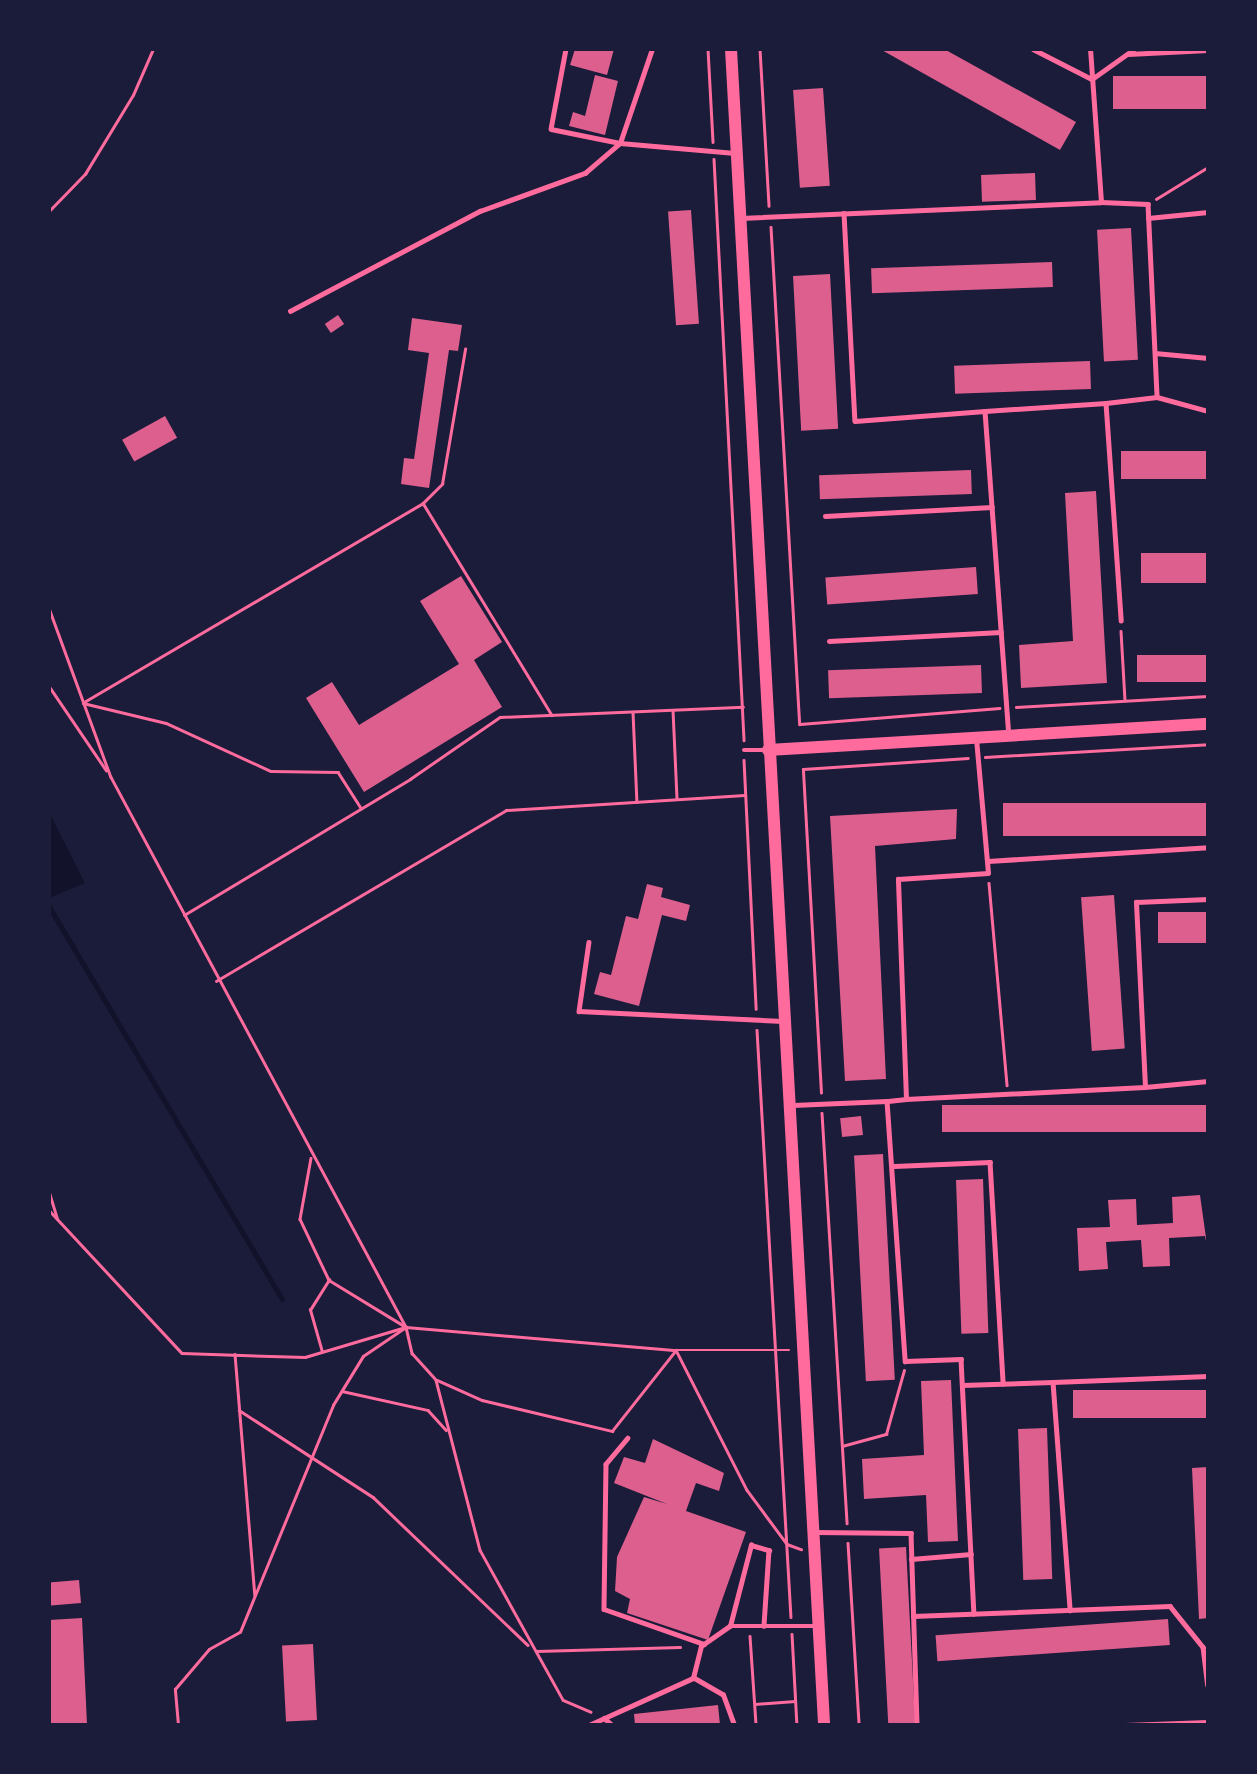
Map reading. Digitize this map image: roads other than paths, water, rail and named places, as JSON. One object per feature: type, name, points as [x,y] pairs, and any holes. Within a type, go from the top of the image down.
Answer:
[{"type":"street","points":[[731,49],[824,1725]]},
{"type":"street","points":[[768,750],[1208,724]]},
{"type":"lane","points":[[566,49],[551,128],[620,143],[736,153]]},
{"type":"lane","points":[[290,311],[480,211],[585,173],[620,143],[652,49]]},
{"type":"lane","points":[[1033,49],[1092,79]]},
{"type":"lane","points":[[1090,49],[1101,202]]},
{"type":"lane","points":[[1092,79],[1134,49]]},
{"type":"lane","points":[[1128,54],[1208,50]]},
{"type":"lane","points":[[740,218],[1101,202],[1148,204],[1157,397]]},
{"type":"lane","points":[[1148,218],[1208,212]]},
{"type":"lane","points":[[844,213],[855,421],[1157,397],[1208,411]]},
{"type":"lane","points":[[1155,353],[1208,358]]},
{"type":"lane","points":[[1105,403],[1121,620]]},
{"type":"lane","points":[[985,411],[1009,736]]},
{"type":"lane","points":[[825,516],[992,507]]},
{"type":"lane","points":[[829,641],[1001,632]]},
{"type":"lane","points":[[906,1099],[898,879],[988,873],[976,737]]},
{"type":"lane","points":[[744,751],[768,750]]},
{"type":"lane","points":[[988,862],[1208,848]]},
{"type":"lane","points":[[1144,1087],[1136,902],[1208,899]]},
{"type":"lane","points":[[589,942],[579,1011],[784,1021]]},
{"type":"lane","points":[[789,1105],[1144,1087],[1208,1081]]},
{"type":"lane","points":[[887,1101],[894,1166],[905,1361],[961,1359],[974,1614]]},
{"type":"lane","points":[[894,1166],[990,1162],[1003,1384]]},
{"type":"lane","points":[[962,1385],[1208,1376]]},
{"type":"lane","points":[[1053,1382],[1070,1610]]},
{"type":"lane","points":[[628,1438],[607,1464],[604,1609],[702,1645]]},
{"type":"lane","points":[[813,1532],[911,1533],[917,1725]]},
{"type":"lane","points":[[730,1626],[751,1545],[769,1550],[764,1626]]},
{"type":"lane","points":[[911,1559],[971,1554]]},
{"type":"lane","points":[[913,1616],[1170,1606],[1198,1640],[1208,1685]]},
{"type":"lane","points":[[693,1678],[702,1645],[730,1626],[818,1626]]},
{"type":"lane","points":[[1198,1640],[1208,1640]]},
{"type":"lane","points":[[589,1725],[693,1678]]},
{"type":"lane","points":[[693,1678],[723,1695],[734,1725]]},
{"type":"lane","points":[[604,1718],[612,1725]]},
{"type":"lane","points":[[1125,1725],[1208,1722]]},
{"type":"waterway","points":[[49,906],[282,1299]]}]
